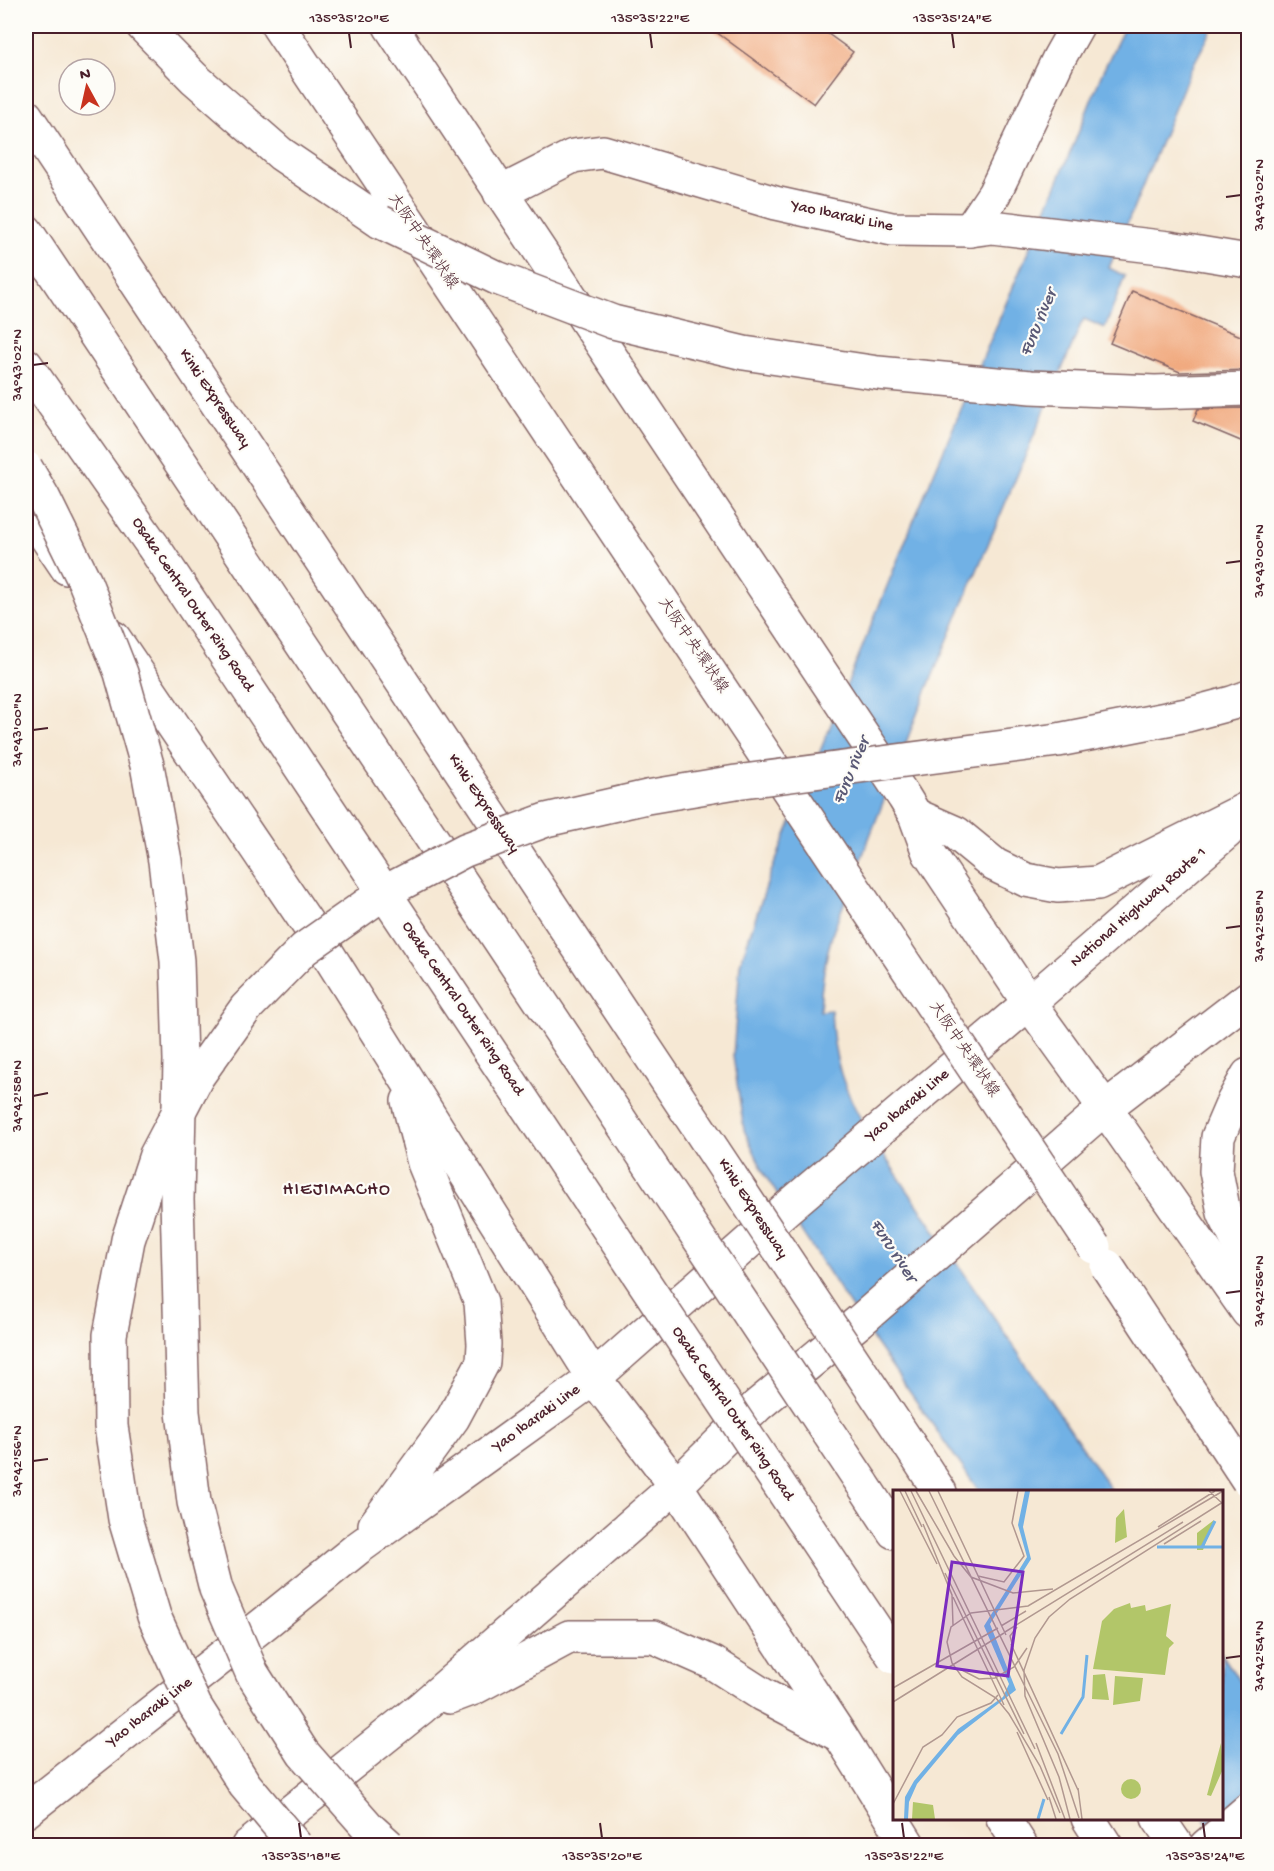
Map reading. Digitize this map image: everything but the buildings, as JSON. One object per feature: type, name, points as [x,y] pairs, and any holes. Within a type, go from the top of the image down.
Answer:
[{"type":"main road","points":[[143,26],[194,78],[281,154],[381,222],[497,278],[613,322],[744,353],[878,374],[1054,388],[1155,392],[1248,389]]},
{"type":"main road","points":[[278,26],[1000,1104],[1248,1480]]},
{"type":"main road","points":[[390,26],[910,806],[929,853],[1029,1003],[1106,1108],[1248,1312]]},
{"type":"main road","points":[[981,228],[994,194],[1059,58],[1077,26]]},
{"type":"main road","name":"Kinki Expressway","points":[[26,116],[939,1490]]},
{"type":"main road","name":"Yao Ibaraki Line","points":[[500,192],[573,156],[603,152],[775,202],[892,229],[981,228],[1169,248],[1248,261]]},
{"type":"main road","points":[[26,231],[893,1530]]},
{"type":"main road","name":"Osaka Central Outer Ring Road","points":[[26,365],[153,546],[893,1656]]},
{"type":"main road","points":[[26,468],[85,582],[121,673],[147,765],[165,861],[177,961],[180,1060],[177,1200],[183,1412],[194,1502],[216,1589],[252,1673],[303,1753],[360,1818],[389,1845]]},
{"type":"main road","points":[[26,507],[326,951],[594,1378],[676,1486],[893,1820]]},
{"type":"main road","points":[[296,1845],[245,1785],[195,1706],[154,1616],[125,1519],[111,1426],[110,1335],[128,1240],[156,1155],[197,1077],[246,1008],[304,949],[385,892],[465,849],[546,820],[647,797],[736,783],[1058,740],[1187,715],[1232,703],[1248,696]]},
{"type":"main road","points":[[910,806],[956,833],[995,865],[1026,880],[1058,886],[1098,883],[1248,808]]},
{"type":"main road","name":"National Highway Route 1","points":[[1029,1003],[1248,813]]},
{"type":"main road","points":[[248,1845],[421,1708],[676,1486],[758,1405],[1106,1108],[1248,998]]},
{"type":"main road","name":"Yao Ibaraki Line","points":[[26,1811],[358,1548],[594,1378],[786,1209],[1029,1003]]},
{"type":"main road","points":[[358,1548],[453,1418],[483,1362],[481,1302],[424,1163],[401,1073]]},
{"type":"main road","points":[[1248,1075],[1218,1137],[1216,1171],[1224,1213],[1248,1263]]},
{"type":"main road","points":[[421,1708],[474,1688],[569,1637],[654,1637],[714,1663],[763,1695],[840,1736]]},
{"type":"main road","points":[[1206,1845],[1248,1810]]},
{"type":"main road","points":[[893,1820],[909,1845]]},
{"type":"main road","points":[[1004,1820],[1021,1845]]},
{"type":"main road","points":[[1089,1820],[1106,1845]]},
{"type":"main road","points":[[1159,1820],[1177,1845]]},
{"type":"water","name":"Furu river","points":[[1125,26],[1214,26],[1190,71],[1109,268],[1125,276],[1105,328],[1084,319],[1081,324],[924,696],[833,932],[821,990],[820,1011],[831,1010],[834,1044],[841,1074],[852,1102],[868,1132],[1111,1490],[978,1490],[860,1321],[766,1177],[744,1130],[733,1056],[740,964],[771,872],[911,527],[1102,73]]},
{"type":"water","points":[[1223,1656],[1248,1695],[1248,1845],[1222,1845],[1205,1820],[1223,1820]]},
{"type":"district","name":"HIEJIMACHO","points":[[337,1190]]}]
